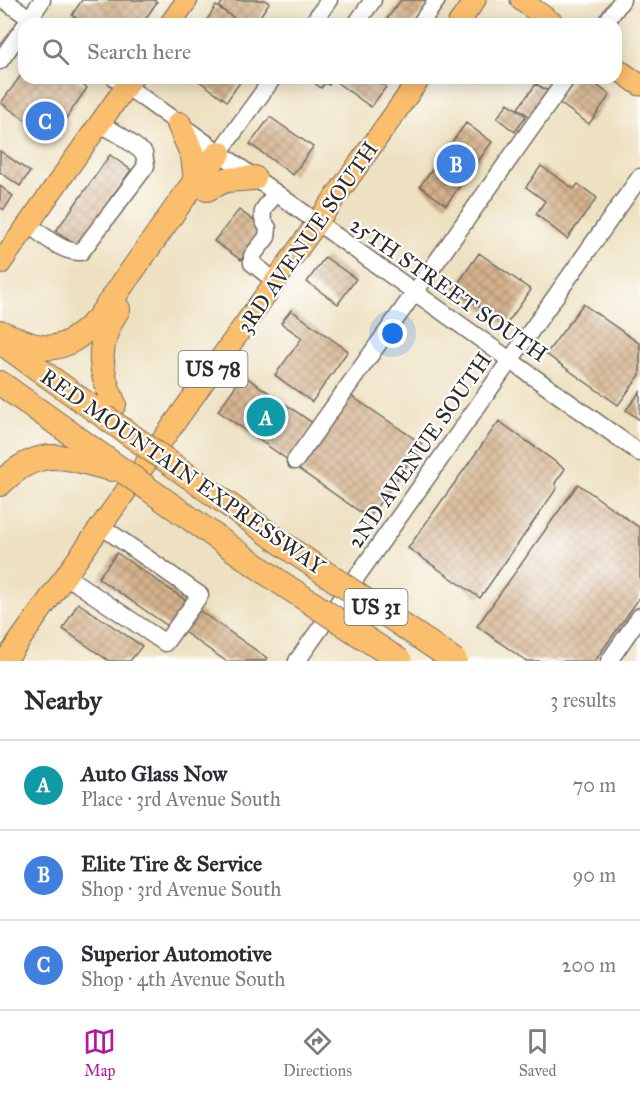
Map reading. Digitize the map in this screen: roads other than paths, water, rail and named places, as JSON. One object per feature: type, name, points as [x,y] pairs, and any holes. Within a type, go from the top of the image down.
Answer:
[{"type":"highway","points":[[179,124],[193,156],[202,185]]},
{"type":"highway","points":[[0,332],[13,346],[54,348],[80,338],[98,319],[224,156]]},
{"type":"highway","points":[[110,410],[100,359],[104,336],[116,312],[202,185],[254,178]]},
{"type":"highway","name":"RED MOUNTAIN EXPRESSWAY","points":[[13,346],[110,410],[211,485],[269,522],[289,548],[455,661]]},
{"type":"highway","name":"RED MOUNTAIN EXPRESSWAY","points":[[0,383],[79,451],[126,473],[278,580],[400,661]]},
{"type":"highway","points":[[0,484],[17,468],[32,460],[79,451]]},
{"type":"main road","points":[[174,18],[187,0]]},
{"type":"main road","points":[[462,18],[476,0]]},
{"type":"main road","points":[[521,0],[546,18]]},
{"type":"main road","points":[[622,72],[640,85]]},
{"type":"main road","points":[[0,264],[100,124],[122,84]]},
{"type":"main road","name":"3RD AVENUE SOUTH","points":[[11,659],[66,576],[416,84]]},
{"type":"street","points":[[4,0],[24,18]]},
{"type":"street","points":[[32,18],[42,0]]},
{"type":"street","points":[[316,18],[329,0]]},
{"type":"street","points":[[363,18],[373,0]]},
{"type":"street","points":[[424,18],[437,0]]},
{"type":"street","points":[[609,18],[622,0]]},
{"type":"street","points":[[0,61],[18,37]]},
{"type":"street","name":"25TH STREET SOUTH","points":[[128,84],[179,124],[640,453]]},
{"type":"street","points":[[224,156],[269,84]]},
{"type":"street","points":[[294,461],[563,84]]},
{"type":"street","points":[[28,224],[62,247],[72,252],[81,252],[146,166],[144,153],[120,135],[100,124]]},
{"type":"street","name":"2ND AVENUE SOUTH","points":[[297,661],[640,177]]},
{"type":"street","points":[[275,281],[252,263],[252,256],[267,237],[268,228],[262,221],[262,213],[276,193]]},
{"type":"street","points":[[66,576],[165,643],[200,595],[102,526]]},
{"type":"street","points":[[609,661],[640,616]]},
{"type":"place","name":"Superior Automotive","points":[[45,121]]},
{"type":"place","name":"Elite Tire & Service","points":[[456,164]]},
{"type":"place","name":"Auto Glass Now","points":[[266,417]]}]
